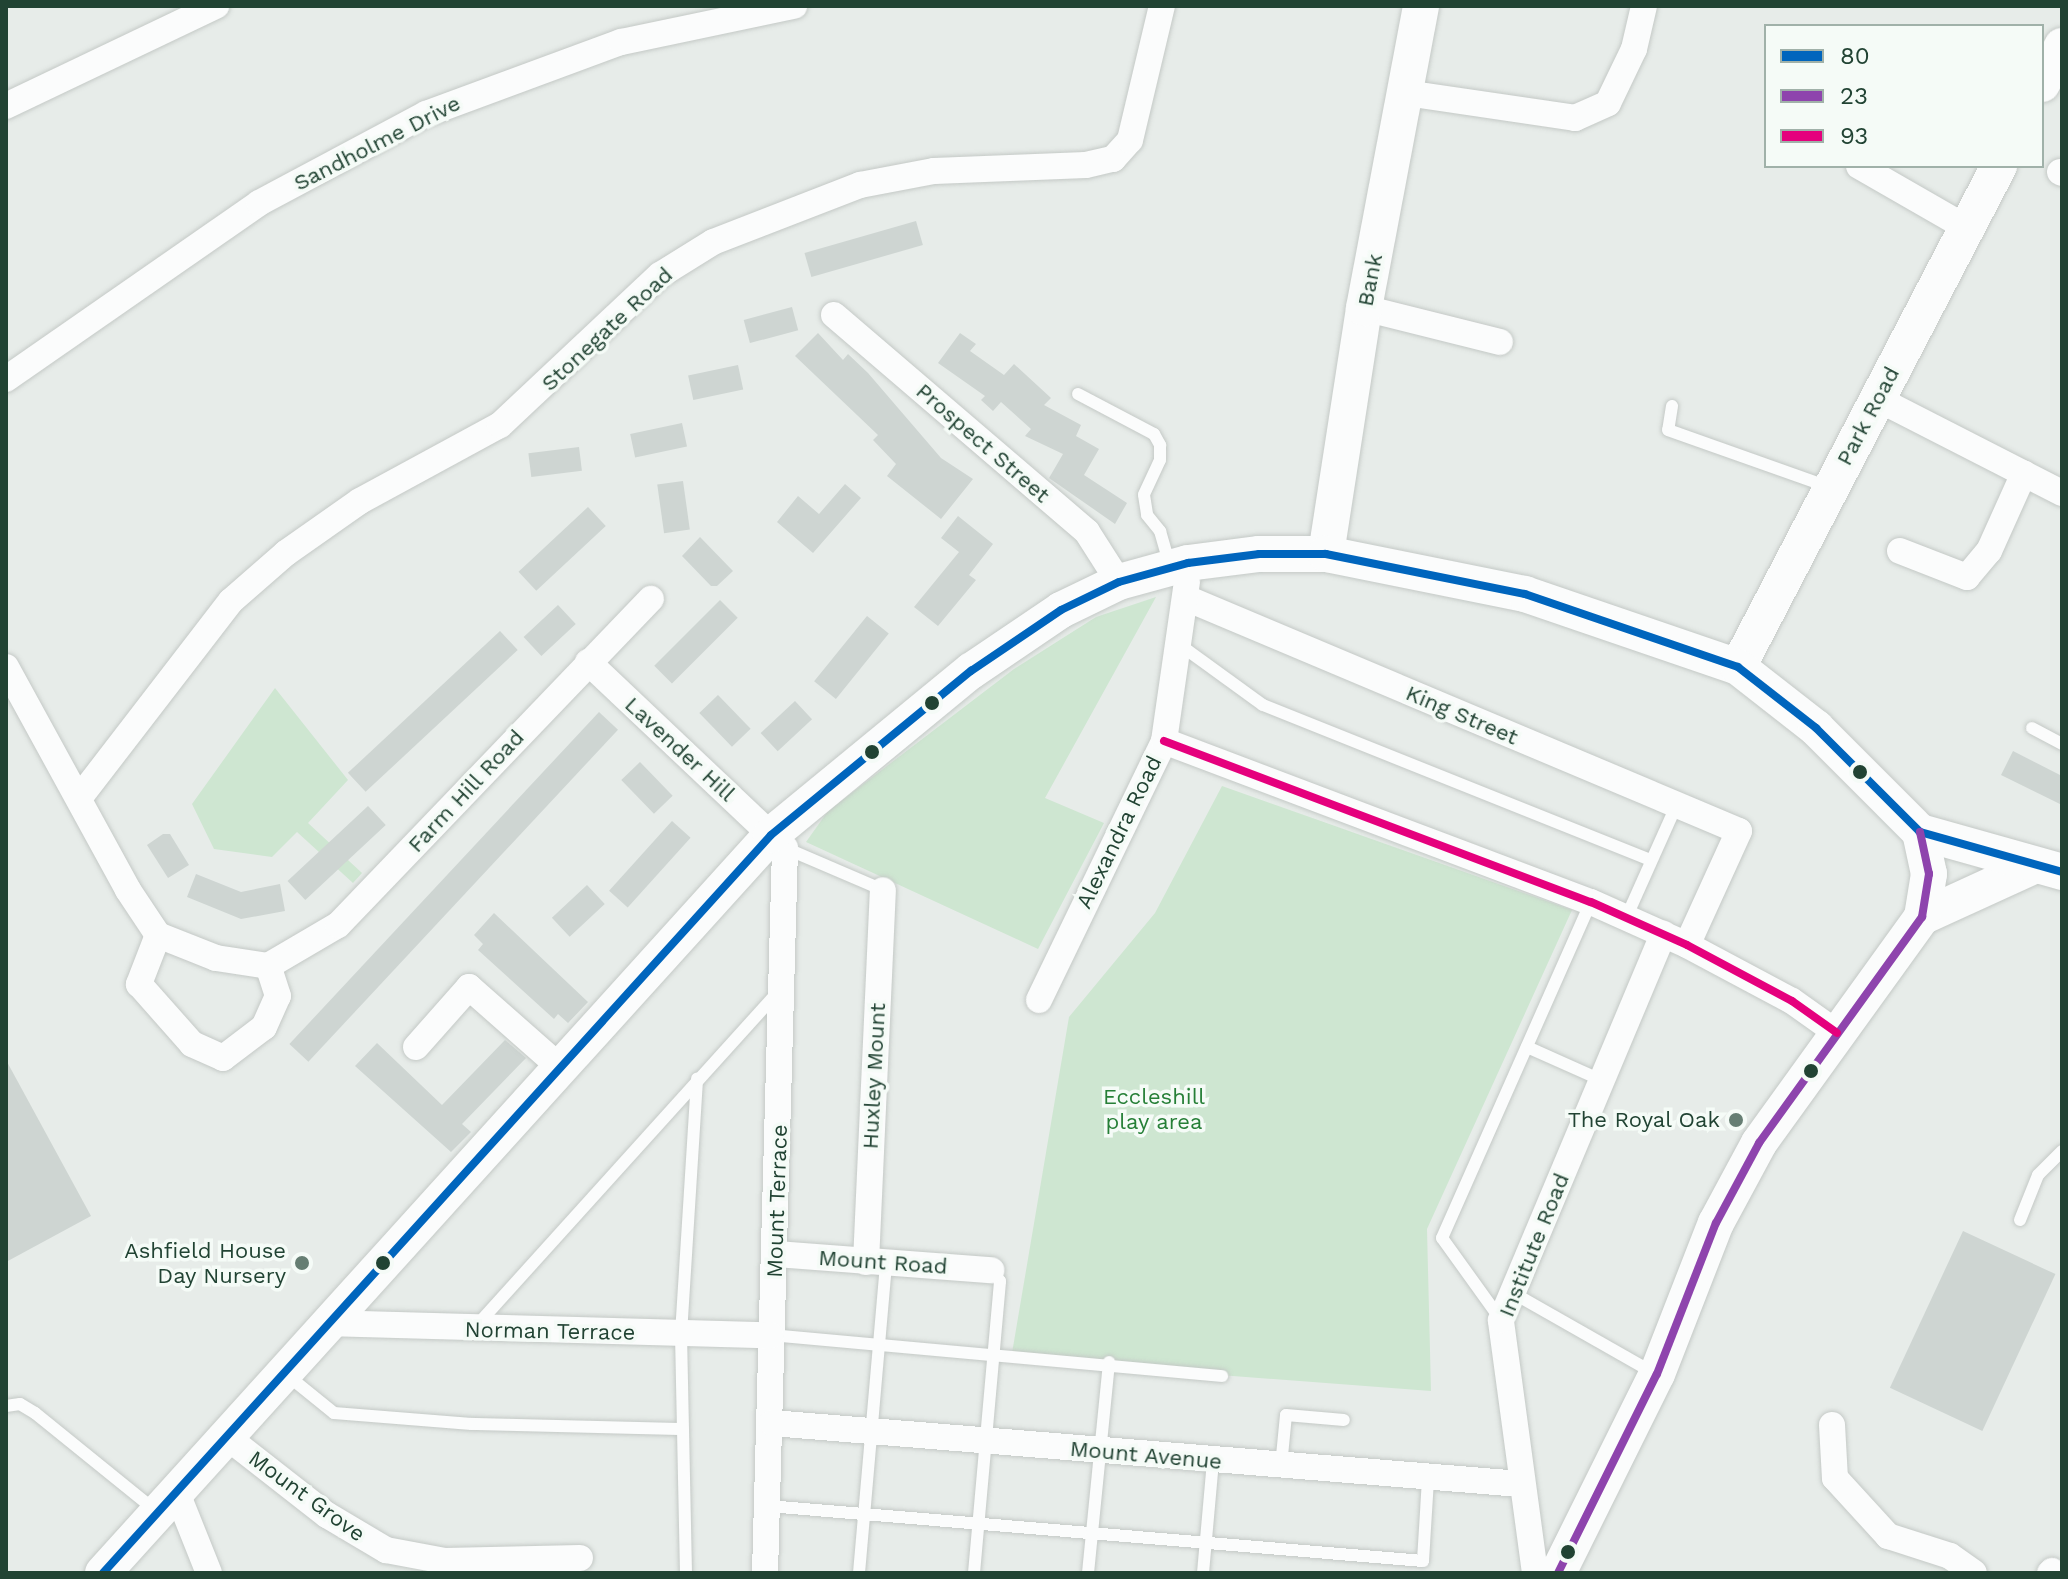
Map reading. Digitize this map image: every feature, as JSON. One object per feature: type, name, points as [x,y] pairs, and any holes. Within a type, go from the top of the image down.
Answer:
[{"type":"street","points":[[6,106],[216,6]]},
{"type":"street","name":"Sandholme Drive","points":[[6,379],[259,203],[426,114],[621,42],[794,6]]},
{"type":"street","name":"Stonegate Road","points":[[80,797],[168,677],[231,601],[286,553],[360,501],[500,425],[673,266],[713,242],[860,185],[934,171],[1086,165],[1113,159],[1130,140],[1162,6]]},
{"type":"street","name":"Bank","points":[[1326,554],[1364,308],[1421,6]]},
{"type":"street","points":[[1406,93],[1575,118],[1608,103],[1634,49],[1644,6]]},
{"type":"street","points":[[2044,80],[2062,46]]},
{"type":"street","points":[[1862,168],[1967,228]]},
{"type":"street","name":"Park Road","points":[[1738,667],[1998,168]]},
{"type":"street","points":[[1364,308],[1500,342]]},
{"type":"street","name":"Prospect Street","points":[[834,315],[1087,532],[1119,582]]},
{"type":"street","points":[[1878,399],[2062,493]]},
{"type":"street","points":[[1900,551],[1967,577],[1989,551],[2024,473]]},
{"type":"street","points":[[103,1573],[562,1069],[778,842],[971,671],[1061,610],[1119,582],[1179,564],[1259,554],[1326,554],[1525,594],[1738,667],[1816,728],[1920,832],[2047,869]]},
{"type":"street","name":"Alexandra Road","points":[[1039,1000],[1164,741],[1186,598],[1179,564]]},
{"type":"street","name":"King Street","points":[[1186,598],[1739,831]]},
{"type":"street","name":"Farm Hill Road","points":[[268,966],[338,925],[651,599]]},
{"type":"street","name":"Lavender Hill","points":[[588,662],[778,842]]},
{"type":"street","points":[[6,667],[80,797],[128,890],[158,935],[216,958],[268,966],[278,996],[264,1027],[223,1058],[192,1044],[139,984],[158,935]]},
{"type":"street","points":[[1164,741],[1591,902],[1675,940],[1792,1001],[1837,1033]]},
{"type":"street","name":"Institute Road","points":[[1535,1573],[1520,1484],[1501,1320],[1601,1080],[1675,940],[1739,831]]},
{"type":"street","points":[[1558,1573],[1657,1374],[1716,1223],[1759,1143],[1922,917],[1929,874],[1920,832]]},
{"type":"street","name":"Mount Terrace","points":[[765,1573],[785,984],[778,842]]},
{"type":"street","points":[[1922,917],[2047,869]]},
{"type":"street","name":"Huxley Mount","points":[[876,1262],[883,890]]},
{"type":"street","points":[[416,1047],[469,987],[562,1069]]},
{"type":"street","name":"Mount Road","points":[[776,1254],[991,1270]]},
{"type":"street","name":"Norman Terrace","points":[[329,1323],[771,1335]]},
{"type":"street","name":"Mount Avenue","points":[[772,1423],[1428,1480],[1520,1484]]},
{"type":"street","points":[[1832,1425],[1835,1478],[1888,1536],[1950,1556],[1974,1573]]},
{"type":"street","name":"Mount Grove","points":[[227,1437],[327,1515],[386,1550],[445,1561],[580,1558]]},
{"type":"street","points":[[168,1503],[209,1573]]},
{"type":"lane","points":[[1078,394],[1154,434],[1160,445],[1160,460],[1144,495],[1147,515],[1179,564]]},
{"type":"lane","points":[[1672,406],[1668,430],[1831,488]]},
{"type":"lane","points":[[1180,645],[1263,705],[1651,860]]},
{"type":"lane","points":[[2032,728],[2062,744]]},
{"type":"lane","points":[[1626,918],[1676,806]]},
{"type":"lane","points":[[778,842],[883,890]]},
{"type":"lane","points":[[1501,1320],[1442,1238],[1591,902]]},
{"type":"lane","points":[[474,1329],[785,984]]},
{"type":"lane","points":[[1527,1047],[1601,1080]]},
{"type":"lane","points":[[686,1573],[681,1334],[697,1079]]},
{"type":"lane","points":[[2020,1220],[2038,1175],[2062,1151]]},
{"type":"lane","points":[[859,1573],[879,1343],[876,1262]]},
{"type":"lane","points":[[974,1573],[1000,1281],[991,1270]]},
{"type":"lane","points":[[1513,1293],[1657,1374]]},
{"type":"lane","points":[[771,1335],[1109,1362],[1222,1376]]},
{"type":"lane","points":[[1088,1573],[1109,1362]]},
{"type":"lane","points":[[285,1373],[334,1413],[472,1424],[683,1429]]},
{"type":"lane","points":[[6,1406],[20,1404],[168,1503]]},
{"type":"lane","points":[[1281,1466],[1286,1415],[1344,1420]]},
{"type":"lane","points":[[1203,1573],[1213,1460]]},
{"type":"lane","points":[[768,1506],[1423,1561],[1428,1480]]},
{"type":"green space","points":[[1156,597],[1045,798],[1104,823],[1038,949],[806,842],[828,811],[1014,669],[1096,617]]},
{"type":"green space","points":[[275,688],[348,780],[308,823],[362,873],[353,883],[297,832],[272,857],[214,849],[192,804]]},
{"type":"green space","name":"Eccleshill play area","points":[[1222,786],[1572,910],[1427,1229],[1431,1391],[1011,1359],[1069,1017],[1155,913]]},
{"type":"building","points":[[916,221],[923,245],[811,277],[804,253]]},
{"type":"building","points":[[792,307],[798,330],[750,343],[744,320]]},
{"type":"building","points":[[818,333],[843,360],[848,354],[868,373],[941,458],[973,479],[941,519],[887,476],[896,464],[873,440],[878,435],[795,356]]},
{"type":"building","points":[[960,333],[976,344],[970,351],[1004,375],[1014,364],[1051,398],[1044,405],[1081,425],[1076,436],[1099,449],[1084,475],[1127,503],[1115,524],[1049,478],[1063,454],[1025,436],[1031,429],[1001,402],[993,411],[981,400],[985,396],[938,363]]},
{"type":"building","points":[[738,365],[743,389],[693,400],[688,376]]},
{"type":"building","points":[[682,423],[687,446],[635,457],[630,434]]},
{"type":"building","points":[[579,447],[582,471],[531,477],[528,453]]},
{"type":"building","points":[[683,481],[690,530],[664,533],[657,485]]},
{"type":"building","points":[[845,484],[861,498],[813,553],[777,522],[798,496],[819,514]]},
{"type":"building","points":[[588,507],[606,526],[536,591],[519,572]]},
{"type":"building","points":[[958,516],[993,544],[969,575],[976,580],[938,626],[914,607],[959,552],[941,538]]},
{"type":"building","points":[[700,537],[733,571],[717,586],[711,586],[682,556]]},
{"type":"building","points":[[720,600],[738,618],[672,683],[654,666]]},
{"type":"building","points":[[558,605],[576,624],[541,656],[524,637]]},
{"type":"building","points":[[867,616],[889,634],[836,699],[814,681]]},
{"type":"building","points":[[500,631],[518,650],[366,792],[348,773]]},
{"type":"building","points":[[718,695],[751,729],[732,747],[699,713]]},
{"type":"building","points":[[795,701],[812,719],[778,751],[761,733]]},
{"type":"building","points":[[599,712],[618,730],[308,1062],[289,1044]]},
{"type":"building","points":[[2013,751],[2062,776],[2062,805],[2001,775]]},
{"type":"building","points":[[640,762],[673,796],[654,814],[621,780]]},
{"type":"building","points":[[368,806],[386,825],[305,900],[288,881]]},
{"type":"building","points":[[672,821],[691,838],[628,908],[609,891]]},
{"type":"building","points":[[163,834],[170,834],[189,865],[168,878],[147,845]]},
{"type":"building","points":[[196,874],[241,892],[280,884],[285,911],[241,919],[187,897]]},
{"type":"building","points":[[587,885],[605,904],[570,937],[552,918]]},
{"type":"building","points":[[494,913],[588,1002],[568,1023],[558,1014],[554,1019],[478,950],[483,944],[474,935]]},
{"type":"building","points":[[505,1040],[526,1058],[462,1124],[471,1132],[451,1152],[355,1066],[377,1043],[442,1105]]},
{"type":"building","points":[[6,1060],[91,1216],[6,1262]]},
{"type":"building","points":[[1963,1231],[2055,1274],[1982,1431],[1890,1388]]},
{"type":"transit line","name":"80","points":[[103,1573],[771,835],[971,671],[1061,610],[1119,582],[1188,563],[1259,554],[1326,554],[1525,594],[1738,667],[1816,728],[1920,832],[2062,872]]},
{"type":"transit line","name":"93","points":[[1164,741],[1591,902],[1687,945],[1792,1001],[1837,1033]]},
{"type":"transit line","name":"23","points":[[1558,1573],[1657,1374],[1716,1223],[1759,1143],[1922,917],[1929,874],[1920,832]]},
{"type":"place","name":"The Royal Oak","points":[[1736,1120]]},
{"type":"place","name":"Ashfield House Day Nursery","points":[[302,1263]]}]
